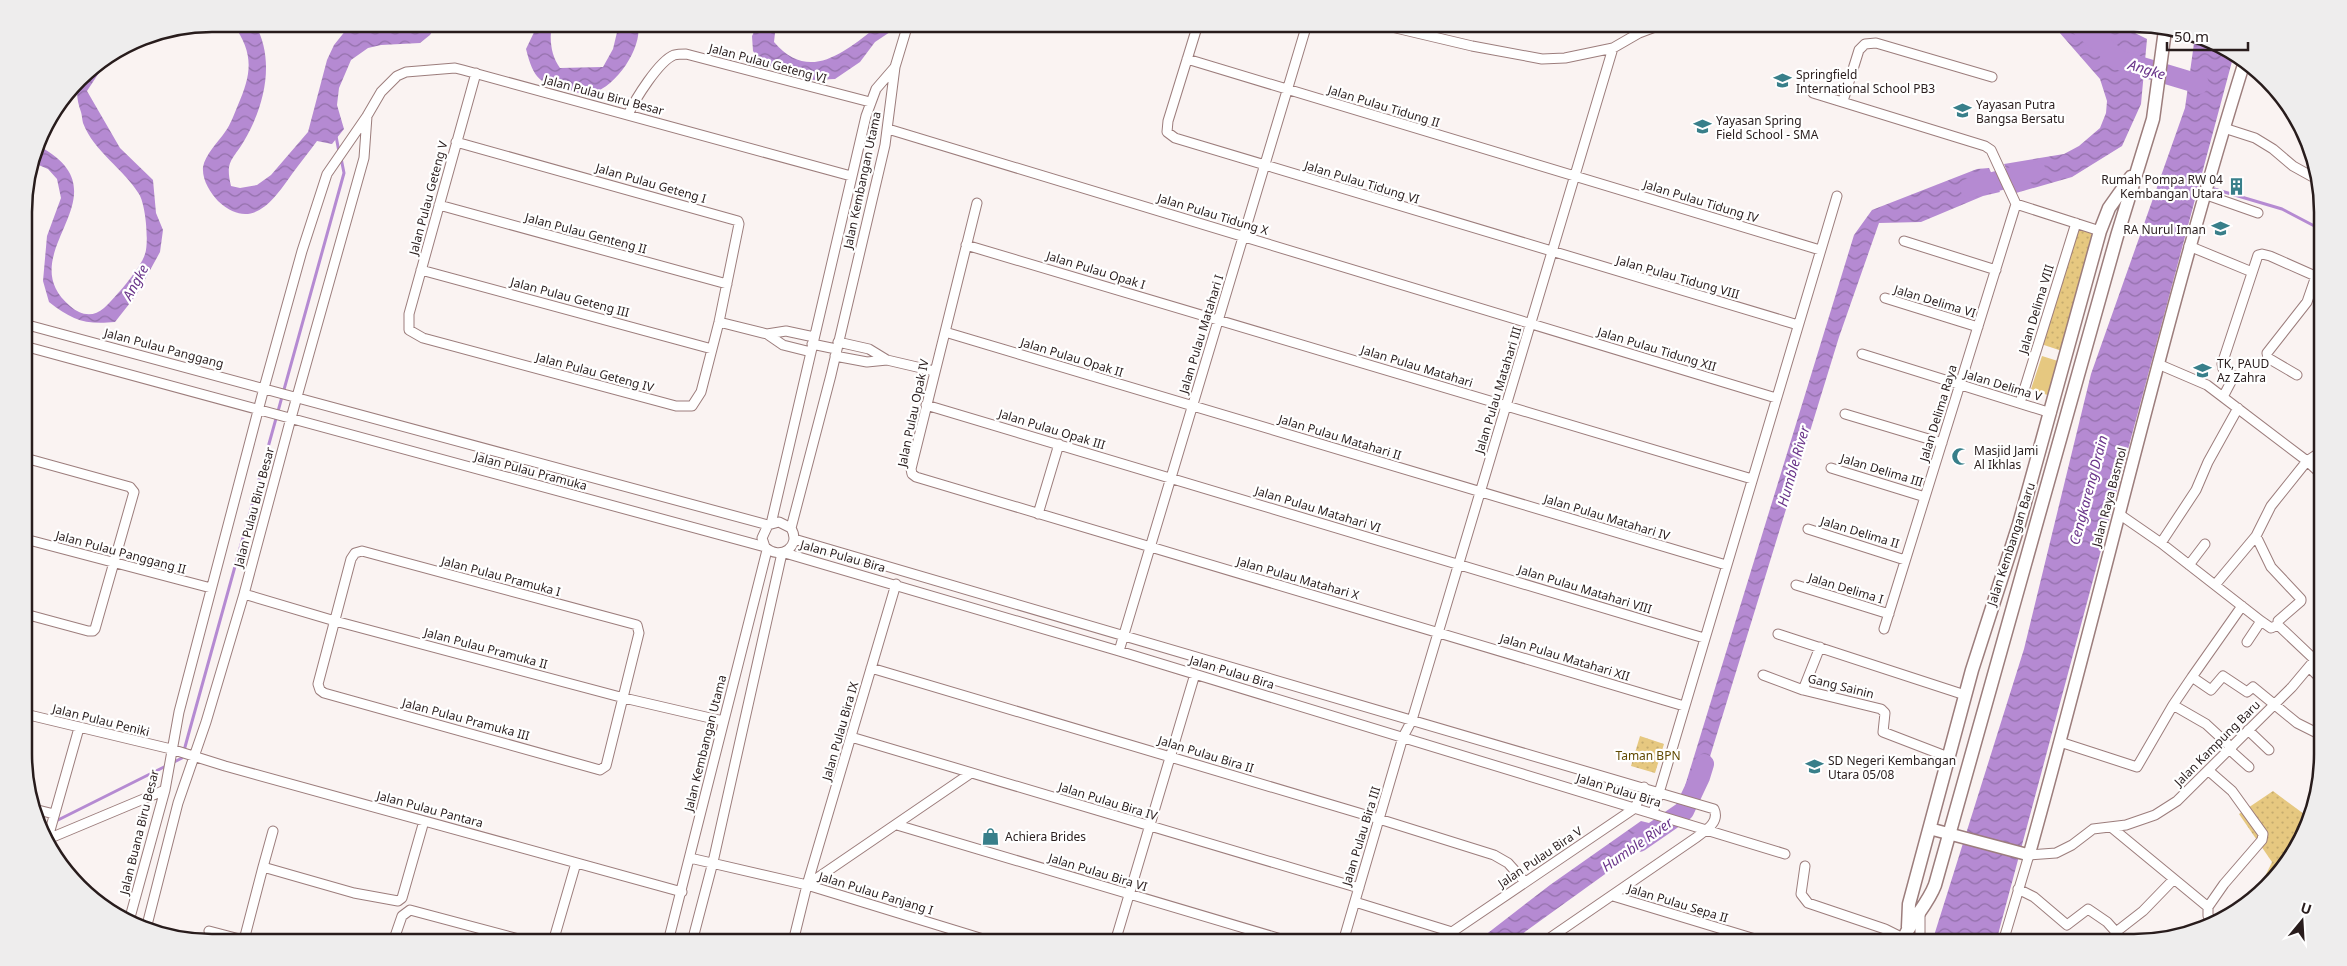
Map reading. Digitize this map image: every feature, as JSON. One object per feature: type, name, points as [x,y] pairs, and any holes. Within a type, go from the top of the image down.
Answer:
[{"type":"main road","name":"Jalan Kembangan Baru","points":[[1905,934],[1935,885],[1955,836],[1984,703],[2136,169],[2157,103],[2164,35]]},
{"type":"main road","name":"Jalan Kembangan Baru","points":[[1904,934],[1909,904],[1931,829],[1965,695],[2051,413],[2100,231],[2110,208],[2136,169]]},
{"type":"street","points":[[895,66],[906,32]]},
{"type":"street","points":[[1187,59],[1195,32]]},
{"type":"street","name":"Jalan Pulau Matahari I","points":[[1119,651],[1305,32]]},
{"type":"street","points":[[1413,32],[1472,46],[1542,59],[1565,58],[1613,48],[1643,32]]},
{"type":"street","points":[[1843,101],[1858,50],[1865,44],[1876,43],[1992,77]]},
{"type":"street","name":"Jalan Pulau Matahari III","points":[[1404,737],[1412,720],[1613,48]]},
{"type":"street","name":"Jalan Pulau Geteng VI","points":[[628,115],[640,92],[667,60],[676,54],[686,54],[870,102]]},
{"type":"street","name":"Jalan Pulau Tidung II","points":[[1187,59],[1574,176]]},
{"type":"street","name":"Jalan Pulau Tidung VI","points":[[1187,59],[1168,121],[1167,132],[1175,138],[1552,252]]},
{"type":"street","name":"Jalan Kembangan Utama","points":[[770,525],[870,102],[876,89],[895,66]]},
{"type":"street","name":"Jalan Kembangan Utama","points":[[791,528],[837,349],[888,128],[895,66]]},
{"type":"street","points":[[2240,67],[2240,74]]},
{"type":"street","name":"Jalan Pulau Biru Besar","points":[[172,752],[179,712],[211,588],[302,251],[326,174],[388,84],[406,72],[455,68],[851,176]]},
{"type":"street","name":"Jalan Raya Basmol","points":[[2005,934],[2026,854],[2060,742],[2189,246],[2242,69]]},
{"type":"street","name":"Jalan Pulau Geteng V","points":[[409,330],[409,314],[476,73]]},
{"type":"street","points":[[876,89],[885,88],[891,93]]},
{"type":"street","points":[[1813,92],[1978,143],[1991,150],[2015,202],[2100,231]]},
{"type":"street","name":"Jalan Pulau Biru Besar","points":[[148,921],[178,803],[192,755],[206,722],[244,594],[294,396],[364,158],[367,116]]},
{"type":"street","name":"Jalan Pulau Tidung X","points":[[888,128],[1530,324]]},
{"type":"street","points":[[2224,128],[2255,138],[2273,149],[2293,166],[2310,176]]},
{"type":"street","name":"Jalan Pulau Geteng I","points":[[456,142],[735,219],[739,224],[719,322]]},
{"type":"street","name":"Jalan Pulau Tidung IV","points":[[1574,176],[1820,250]]},
{"type":"street","points":[[2206,187],[2258,213]]},
{"type":"street","points":[[1653,813],[1837,196]]},
{"type":"street","name":"Jalan Delima Raya","points":[[1884,629],[1996,270],[2015,202]]},
{"type":"street","name":"Jalan Pulau Opak IV","points":[[977,203],[934,371],[912,474],[916,477],[1150,547]]},
{"type":"street","name":"Jalan Pulau Genteng II","points":[[439,205],[727,284]]},
{"type":"street","name":"Jalan Delima VIII","points":[[2020,403],[2076,223]]},
{"type":"street","points":[[1904,241],[1996,270]]},
{"type":"street","name":"Jalan Pulau Opak I","points":[[966,245],[1218,320]]},
{"type":"street","points":[[2189,246],[2252,272]]},
{"type":"street","name":"Jalan Pulau Tidung VIII","points":[[1552,252],[1798,325]]},
{"type":"street","points":[[2223,397],[2234,376],[2223,369],[2222,364],[2258,255],[2262,254],[2314,276]]},
{"type":"street","name":"Jalan Pulau Geteng III","points":[[421,270],[712,349]]},
{"type":"street","points":[[2297,375],[2268,358],[2267,353],[2307,302],[2314,288]]},
{"type":"street","name":"Jalan Delima VI","points":[[1884,298],[1978,327]]},
{"type":"street","name":"Jalan Pulau Matahari","points":[[1218,320],[1752,479]]},
{"type":"street","points":[[719,322],[767,334],[783,345],[812,344],[837,349],[869,349],[887,360],[934,371]]},
{"type":"street","name":"Jalan Pulau Geteng IV","points":[[409,330],[423,338],[684,407],[692,406],[697,401],[719,322]]},
{"type":"street","name":"Jalan Pulau Tidung XII","points":[[1530,324],[1776,398]]},
{"type":"street","name":"Jalan Pulau Panggang","points":[[32,326],[294,396]]},
{"type":"street","points":[[767,334],[786,331],[812,344]]},
{"type":"street","name":"Jalan Pulau Opak II","points":[[945,332],[1192,406]]},
{"type":"street","points":[[32,348],[289,417]]},
{"type":"street","points":[[837,349],[867,362],[887,360]]},
{"type":"street","name":"Jalan Delima V","points":[[1862,354],[2051,413]]},
{"type":"street","points":[[2158,364],[2207,385],[2314,468]]},
{"type":"street","name":"Jalan Pulau Pramuka","points":[[294,396],[770,525]]},
{"type":"street","name":"Jalan Pulau Opak III","points":[[926,405],[1171,478]]},
{"type":"street","name":"Jalan Pulau Matahari II","points":[[1192,406],[1480,492]]},
{"type":"street","points":[[2161,543],[2196,490],[2208,462],[2238,408]]},
{"type":"street","points":[[1845,414],[1942,444]]},
{"type":"street","name":"Jalan Pulau Pramuka","points":[[289,417],[766,549]]},
{"type":"street","points":[[1038,514],[1059,444]]},
{"type":"street","points":[[2215,585],[2256,536],[2271,506],[2307,461],[2314,456]]},
{"type":"street","points":[[32,460],[132,488],[134,492],[97,625],[93,631],[32,616]]},
{"type":"street","name":"Jalan Delima III","points":[[1831,468],[1925,497]]},
{"type":"street","name":"Jalan Pulau Matahari VI","points":[[1171,478],[1458,564]]},
{"type":"street","name":"Jalan Pulau Matahari IV","points":[[1480,492],[1726,566]]},
{"type":"street","points":[[2119,514],[2161,543],[2271,628],[2278,624],[2278,621],[2301,601],[2301,598],[2271,566],[2256,536]]},
{"type":"street","points":[[783,523],[791,528],[794,539],[792,547],[784,553],[774,554],[766,549],[762,538],[770,525],[783,523]]},
{"type":"street","name":"Jalan Delima II","points":[[1808,529],[1906,560]]},
{"type":"street","name":"Jalan Pulau Bira","points":[[784,553],[896,584],[1706,829],[1716,818],[1714,809],[1708,807],[794,539]]},
{"type":"street","name":"Jalan Pulau Panggang II","points":[[32,541],[211,588]]},
{"type":"street","points":[[2189,565],[2205,544]]},
{"type":"street","name":"Jalan Pulau Matahari X","points":[[1150,547],[1438,632]]},
{"type":"street","name":"Jalan Kembangan Utama","points":[[670,934],[766,549]]},
{"type":"street","name":"Jalan Pulau Pramuka I","points":[[335,621],[351,559],[354,553],[362,551],[637,625],[640,634],[624,698]]},
{"type":"street","points":[[694,934],[713,862],[784,553]]},
{"type":"street","name":"Jalan Pulau Matahari VIII","points":[[1458,564],[1704,638]]},
{"type":"street","name":"Jalan Pulau Bira IX","points":[[807,886],[896,584]]},
{"type":"street","name":"Jalan Delima I","points":[[1796,585],[1889,614]]},
{"type":"street","name":"Jalan Pulau Pramuka II","points":[[244,594],[335,621],[624,698],[723,721]]},
{"type":"street","points":[[2060,742],[2137,767],[2173,705],[2242,606]]},
{"type":"street","name":"Jalan Pulau Pramuka III","points":[[335,621],[318,684],[320,690],[324,693],[600,770],[608,763],[624,698]]},
{"type":"street","points":[[2247,642],[2261,621]]},
{"type":"street","points":[[2278,624],[2314,666]]},
{"type":"street","name":"Jalan Pulau Matahari XII","points":[[1438,632],[1684,706]]},
{"type":"street","points":[[1778,634],[1965,695]]},
{"type":"street","points":[[1804,690],[1820,647]]},
{"type":"street","name":"Jalan Kampung Baru","points":[[2026,854],[2056,852],[2072,845],[2093,830],[2126,825],[2155,815],[2177,801],[2275,704],[2314,661]]},
{"type":"street","name":"Jalan Pulau Bira II","points":[[871,668],[1494,855],[1508,863],[1525,882]]},
{"type":"street","points":[[1118,934],[1196,674]]},
{"type":"street","name":"Gang Sainin","points":[[1763,675],[1804,690],[1881,708],[1885,713],[1883,732],[1948,758]]},
{"type":"street","points":[[2192,677],[2211,690],[2224,676],[2248,692],[2253,687],[2297,723],[2314,732]]},
{"type":"street","points":[[2173,705],[2206,724],[2249,767]]},
{"type":"street","name":"Jalan Pulau Peniki","points":[[32,716],[172,752]]},
{"type":"street","points":[[50,830],[78,728]]},
{"type":"street","points":[[2248,730],[2269,750]]},
{"type":"street","name":"Jalan Pulau Bira IV","points":[[851,737],[1359,888]]},
{"type":"street","name":"Jalan Pulau Bira III","points":[[1345,934],[1404,737]]},
{"type":"street","name":"Jalan Pulau Pantara","points":[[172,752],[192,755],[682,892]]},
{"type":"street","name":"Jalan Buana Biru Besar","points":[[131,914],[172,752]]},
{"type":"street","points":[[2209,771],[2232,791],[2263,834],[2262,840],[2224,884],[2208,907],[2209,917]]},
{"type":"street","points":[[690,858],[807,886],[971,773]]},
{"type":"street","points":[[53,836],[164,787]]},
{"type":"street","points":[[1635,808],[1644,788]]},
{"type":"street","name":"Jalan Pulau Bira V","points":[[1452,932],[1635,808]]},
{"type":"street","points":[[43,813],[53,817]]},
{"type":"street","points":[[264,867],[354,893],[398,902],[402,898],[424,821]]},
{"type":"street","name":"Jalan Pulau Bira VI","points":[[897,825],[1264,934]]},
{"type":"street","points":[[2112,828],[2208,907]]},
{"type":"street","points":[[1556,934],[1706,829],[1785,854]]},
{"type":"street","points":[[1931,829],[2026,854]]},
{"type":"street","points":[[250,934],[273,830]]},
{"type":"street","points":[[555,934],[576,862]]},
{"type":"street","points":[[1805,866],[1801,894],[1808,903],[1898,934]]},
{"type":"street","points":[[2018,889],[2034,898],[2067,925],[2088,909],[2107,922],[2116,932],[2143,911],[2174,879]]},
{"type":"street","name":"Jalan Pulau Panjang I","points":[[796,934],[807,886],[966,934]]},
{"type":"street","name":"Jalan Pulau Sepa II","points":[[1612,896],[1738,934]]},
{"type":"street","points":[[1354,902],[1452,932]]},
{"type":"street","points":[[396,934],[402,916],[410,910],[500,934]]},
{"type":"street","points":[[1920,912],[1920,934]]},
{"type":"street","points":[[209,931],[221,934]]},
{"type":"green space","points":[[2075,229],[2092,232],[2079,291],[2062,351],[2041,344]]},
{"type":"green space","points":[[2042,356],[2061,362],[2050,396],[2031,389]]},
{"type":"green space","name":"Taman BPN","points":[[1640,736],[1664,744],[1655,773],[1631,766]]},
{"type":"green space","points":[[2273,791],[2304,814],[2296,833],[2284,853],[2264,879],[2272,862],[2239,814]]},
{"type":"water","points":[[239,32],[258,32],[265,53],[266,68],[265,84],[257,114],[229,166],[231,186],[240,188],[257,185],[271,175],[308,132],[327,60],[334,45],[344,32],[432,32],[420,43],[381,45],[368,48],[351,60],[339,88],[337,105],[344,129],[332,144],[317,141],[269,203],[251,213],[241,214],[230,210],[218,201],[207,185],[203,172],[206,158],[231,122],[246,83],[249,63],[248,54]]},
{"type":"water","points":[[534,32],[551,32],[552,47],[560,68],[603,67],[613,49],[617,32],[638,32],[636,45],[631,56],[617,77],[598,91],[588,94],[544,82],[535,74],[526,49]]},
{"type":"water","points":[[754,32],[775,32],[774,42],[787,54],[799,60],[812,62],[825,60],[837,55],[870,32],[890,32],[875,42],[860,62],[835,79],[812,80],[781,73],[757,57],[753,51],[752,36]]},
{"type":"water","points":[[2059,32],[2133,32],[2147,39],[2141,104],[2122,146],[2072,177],[2016,193],[2004,164],[2064,154],[2079,146],[2100,128],[2106,113],[2107,101],[2100,79]]},
{"type":"water","name":"Cengkareng Drain","points":[[2194,43],[2214,51],[2232,62],[1998,934],[1935,934],[2024,649],[2091,374],[2185,108]]},
{"type":"water","points":[[98,74],[87,91],[120,148],[153,180],[156,213],[163,230],[160,252],[137,294],[115,322],[95,323],[72,317],[49,302],[43,281],[47,236],[61,198],[57,179],[48,169],[39,165],[44,150],[64,165],[74,184],[72,204],[57,245],[52,266],[55,286],[70,306],[87,314],[100,311],[133,275],[143,260],[146,249],[145,215],[139,194],[94,143],[83,123],[77,94]]},
{"type":"water","points":[[1989,168],[2000,192],[1983,196],[1921,222],[1879,223],[1839,337],[1700,789],[1685,786],[1854,235],[1872,210],[1977,169]]},
{"type":"water","points":[[1641,821],[1669,828],[1522,934],[1487,934],[1550,885]]},
{"type":"waterway","name":"Angke","points":[[2087,32],[2119,60],[2199,84]]},
{"type":"waterway","points":[[336,136],[339,152]]},
{"type":"waterway","points":[[172,763],[182,758],[344,173],[341,158]]},
{"type":"waterway","name":"Humble River","points":[[1970,188],[2036,171]]},
{"type":"waterway","points":[[2211,188],[2282,209],[2314,226]]},
{"type":"waterway","name":"Humble River","points":[[1639,842],[1684,811],[1704,764]]},
{"type":"waterway","points":[[47,825],[166,766]]},
{"type":"place","name":"Springfield International School PB3","points":[[1782,81]]},
{"type":"place","name":"Yayasan Putra Bangsa Bersatu","points":[[1962,111]]},
{"type":"place","name":"Yayasan Spring Field School - SMA","points":[[1702,127]]},
{"type":"place","name":"Rumah Pompa RW 04 Kembangan Utara","points":[[2237,186]]},
{"type":"place","name":"RA Nurul Iman","points":[[2220,229]]},
{"type":"place","name":"TK, PAUD Az Zahra","points":[[2203,370]]},
{"type":"place","name":"Masjid Jami Al Ikhlas","points":[[1960,457]]},
{"type":"place","name":"SD Negeri Kembangan Utara 05/08","points":[[1814,767]]},
{"type":"place","name":"Achiera Brides","points":[[991,836]]}]
